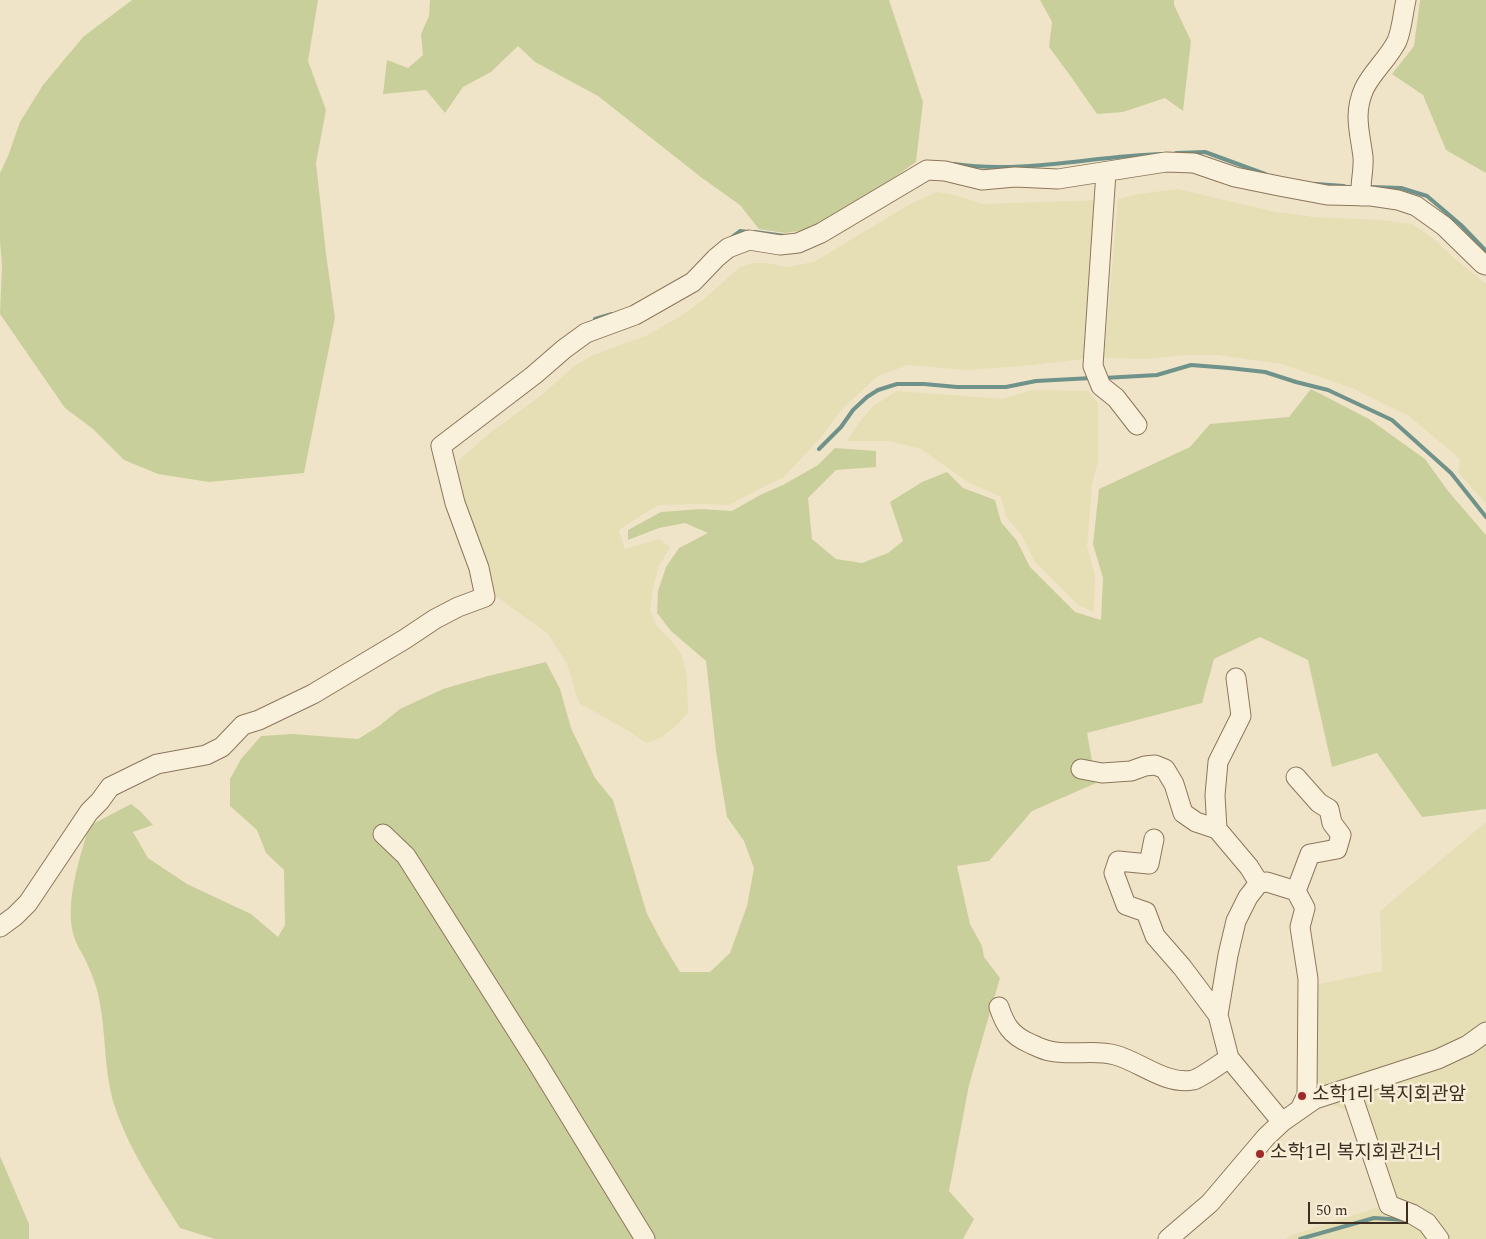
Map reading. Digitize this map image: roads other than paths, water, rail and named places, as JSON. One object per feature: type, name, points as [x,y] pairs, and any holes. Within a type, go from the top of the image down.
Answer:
[{"type":"street","points":[[1361,187],[1363,159],[1358,110],[1370,78],[1396,42],[1400,33],[1406,0]]},
{"type":"street","points":[[0,927],[28,903],[90,812],[110,788],[157,764],[206,755],[222,746],[243,725],[259,720],[313,694],[435,619],[458,607],[485,597],[479,568],[455,503],[441,446],[586,333],[635,315],[668,297],[693,282],[728,248],[749,240],[780,245],[798,243],[822,233],[927,170],[982,180],[1015,177],[1058,179],[1166,162],[1194,163],[1235,177],[1327,195],[1361,187],[1416,206],[1444,226],[1486,265]]},
{"type":"street","points":[[1106,172],[1093,366],[1100,386],[1116,398],[1137,425]]},
{"type":"street","points":[[1218,829],[1215,795],[1218,762],[1241,716],[1236,678]]},
{"type":"street","points":[[1081,769],[1102,773],[1131,771],[1155,765],[1165,769],[1174,784],[1183,813],[1196,822],[1218,829],[1249,867],[1259,883]]},
{"type":"street","points":[[1296,778],[1319,803],[1329,809],[1332,823],[1341,835],[1337,848],[1310,854],[1296,891]]},
{"type":"street","points":[[383,834],[406,856],[536,1060],[645,1239]]},
{"type":"street","points":[[1154,839],[1149,864],[1118,861],[1114,873],[1126,906],[1146,912],[1155,936],[1182,967],[1218,1015],[1229,1058],[1282,1122]]},
{"type":"street","points":[[1218,1015],[1228,955],[1236,922],[1248,897],[1259,883],[1267,882],[1296,891],[1305,908],[1300,926],[1308,979],[1307,1095],[1300,1109]]},
{"type":"street","points":[[999,1007],[1004,1023],[1023,1040],[1050,1051],[1114,1054],[1160,1075],[1178,1080],[1195,1080],[1229,1058]]},
{"type":"street","points":[[1168,1239],[1210,1203],[1266,1137],[1282,1122],[1315,1099],[1438,1059],[1468,1045],[1486,1032]]},
{"type":"street","points":[[1350,1089],[1389,1205],[1412,1214],[1427,1223],[1439,1239]]},
{"type":"waterway","points":[[1176,153],[1205,152],[1265,174]]},
{"type":"waterway","points":[[954,164],[980,167],[1032,166],[1162,154]]},
{"type":"waterway","points":[[1316,184],[1344,186]]},
{"type":"waterway","points":[[1371,187],[1401,188],[1427,196],[1461,225],[1486,251]]},
{"type":"waterway","points":[[732,237],[740,231],[748,232]]},
{"type":"waterway","points":[[755,232],[785,236]]},
{"type":"waterway","points":[[595,319],[612,314]]},
{"type":"waterway","points":[[1104,378],[1157,375],[1191,365],[1265,372],[1328,390],[1392,420],[1451,473],[1486,517]]},
{"type":"waterway","points":[[819,449],[867,397],[878,390],[897,384],[1006,387],[1036,381],[1092,378]]},
{"type":"waterway","points":[[1300,1239],[1374,1218],[1405,1220]]},
{"type":"place","name":"소학1리 복지회관앞","points":[[1302,1096]]},
{"type":"place","name":"소학1리 복지회관건너","points":[[1260,1154]]}]
